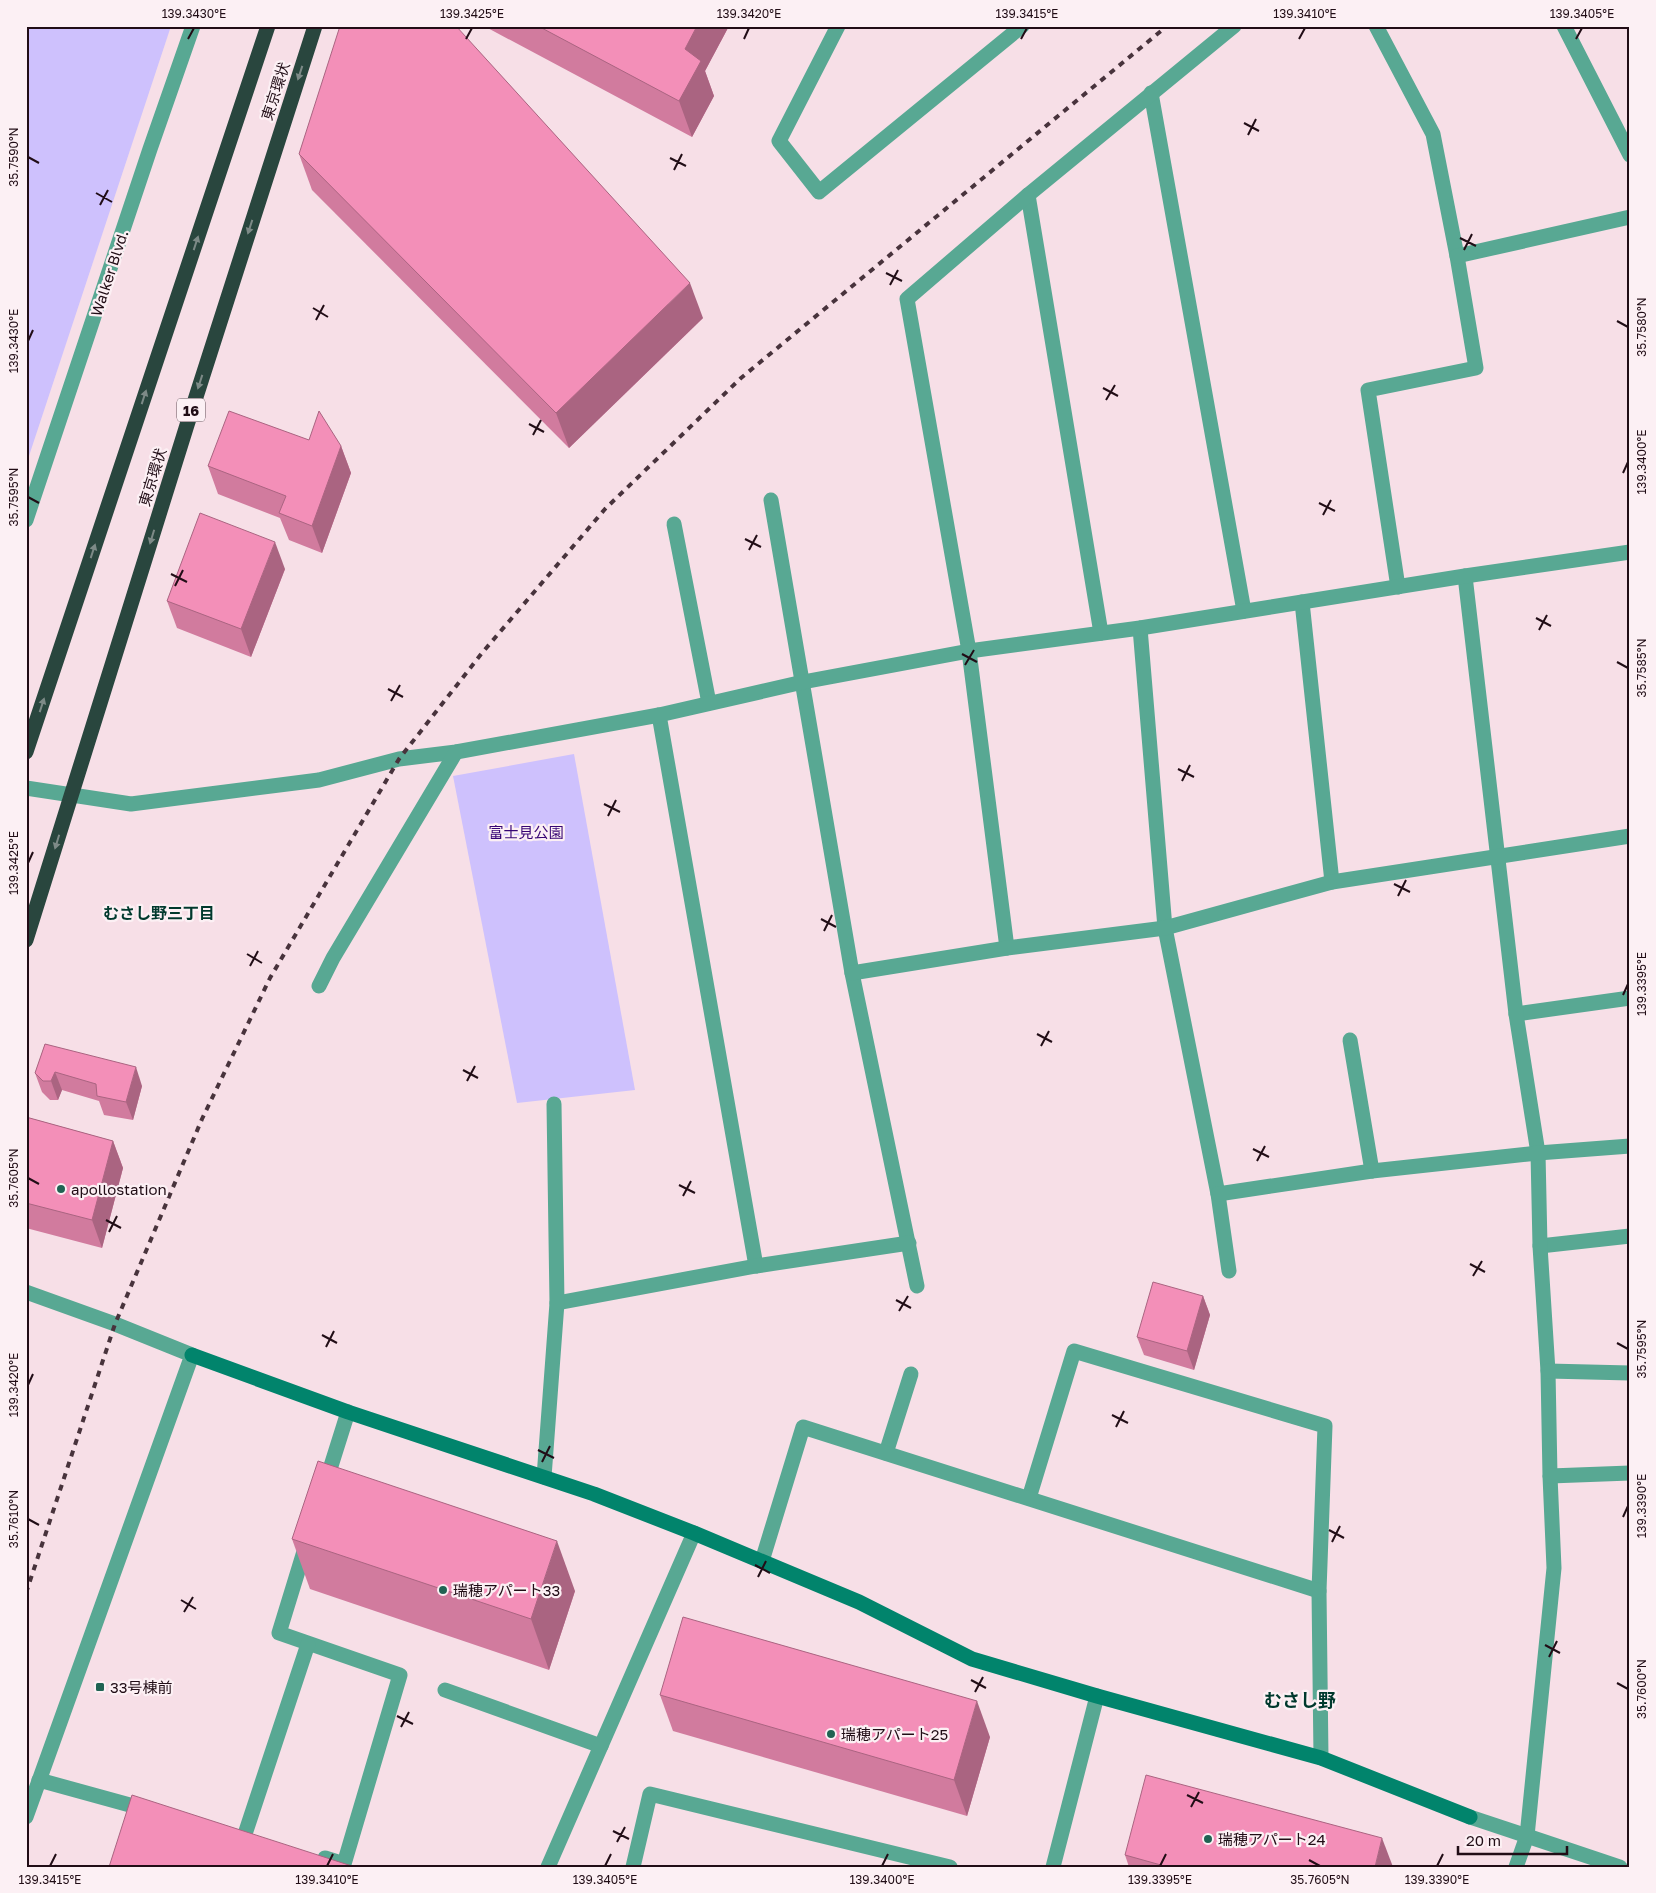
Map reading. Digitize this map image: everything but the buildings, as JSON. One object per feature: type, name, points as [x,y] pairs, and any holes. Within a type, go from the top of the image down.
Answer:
[{"type":"highway","name":"東京環状","points":[[26,752],[268,26]]},
{"type":"highway","name":"東京環状","points":[[26,940],[186,425],[315,26]]},
{"type":"street","name":"Walker Blvd.","points":[[26,520],[193,26]]},
{"type":"street","points":[[838,26],[779,141],[819,192],[1022,26]]},
{"type":"street","points":[[1007,948],[969,651],[907,298],[1028,195],[1234,26]]},
{"type":"street","points":[[1376,26],[1432,134],[1457,256],[1476,368],[1368,390],[1398,587]]},
{"type":"street","points":[[1564,26],[1630,155]]},
{"type":"street","points":[[1151,93],[1244,610]]},
{"type":"street","points":[[1028,195],[1101,634]]},
{"type":"street","points":[[1457,256],[1630,217]]},
{"type":"street","points":[[771,500],[852,973],[917,1286]]},
{"type":"street","points":[[674,524],[709,703]]},
{"type":"street","points":[[26,788],[131,804],[319,780],[399,759],[456,752],[659,715],[803,682],[969,651],[1101,634],[1244,610],[1630,552]]},
{"type":"street","points":[[1465,576],[1516,1014],[1538,1153],[1540,1246],[1548,1371],[1554,1568],[1527,1836],[1516,1867]]},
{"type":"street","points":[[1302,602],[1332,882]]},
{"type":"street","points":[[1140,628],[1165,928],[1218,1194],[1229,1271]]},
{"type":"street","points":[[659,715],[756,1266]]},
{"type":"street","points":[[319,986],[333,958],[456,752]]},
{"type":"street","points":[[852,973],[1007,948],[1165,928],[1332,882],[1630,836]]},
{"type":"street","points":[[1516,1014],[1630,998]]},
{"type":"street","points":[[1350,1040],[1372,1171]]},
{"type":"street","points":[[544,1477],[557,1303],[554,1104]]},
{"type":"street","points":[[1218,1194],[1372,1171],[1538,1153],[1630,1146]]},
{"type":"street","points":[[1540,1246],[1630,1236]]},
{"type":"street","points":[[557,1303],[756,1266],[909,1243]]},
{"type":"street","points":[[26,1292],[348,1412],[594,1494],[694,1533],[859,1602],[972,1659],[1321,1758],[1470,1816],[1620,1867]]},
{"type":"street","points":[[1029,1498],[1074,1351],[1325,1426],[1319,1591],[1321,1758]]},
{"type":"street","points":[[26,1817],[192,1355]]},
{"type":"street","points":[[1548,1371],[1630,1373]]},
{"type":"street","points":[[886,1453],[911,1374]]},
{"type":"street","points":[[322,1495],[348,1412]]},
{"type":"street","points":[[762,1561],[803,1426],[1319,1591]]},
{"type":"street","points":[[1550,1476],[1630,1474]]},
{"type":"street","points":[[308,1854],[344,1864],[400,1676],[279,1633],[310,1532]]},
{"type":"street","points":[[548,1867],[694,1533]]},
{"type":"street","points":[[244,1837],[308,1644]]},
{"type":"street","points":[[445,1690],[601,1746]]},
{"type":"street","points":[[1053,1867],[1097,1696]]},
{"type":"street","points":[[39,1780],[160,1813]]},
{"type":"street","points":[[634,1867],[650,1794],[950,1867]]},
{"type":"street","points":[[226,1831],[262,1842]]},
{"type":"green space","points":[[26,26],[171,26],[26,465]]},
{"type":"green space","name":"富士見公園","points":[[574,754],[635,1090],[517,1103],[453,776]]},
{"type":"railway","points":[[26,1593],[115,1324],[202,1119],[270,978],[399,759],[482,653],[605,509],[741,378],[1167,26]]},
{"type":"place","name":"apollostation","points":[[61,1189]]},
{"type":"place","name":"瑞穂アパート33","points":[[443,1590]]},
{"type":"place","name":"33号棟前","points":[[100,1687]]},
{"type":"place","name":"瑞穂アパート25","points":[[831,1734]]},
{"type":"place","name":"瑞穂アパート24","points":[[1208,1839]]},
{"type":"district","name":"むさし野三丁目","points":[[159,913]]},
{"type":"district","name":"むさし野","points":[[1300,1700]]}]
